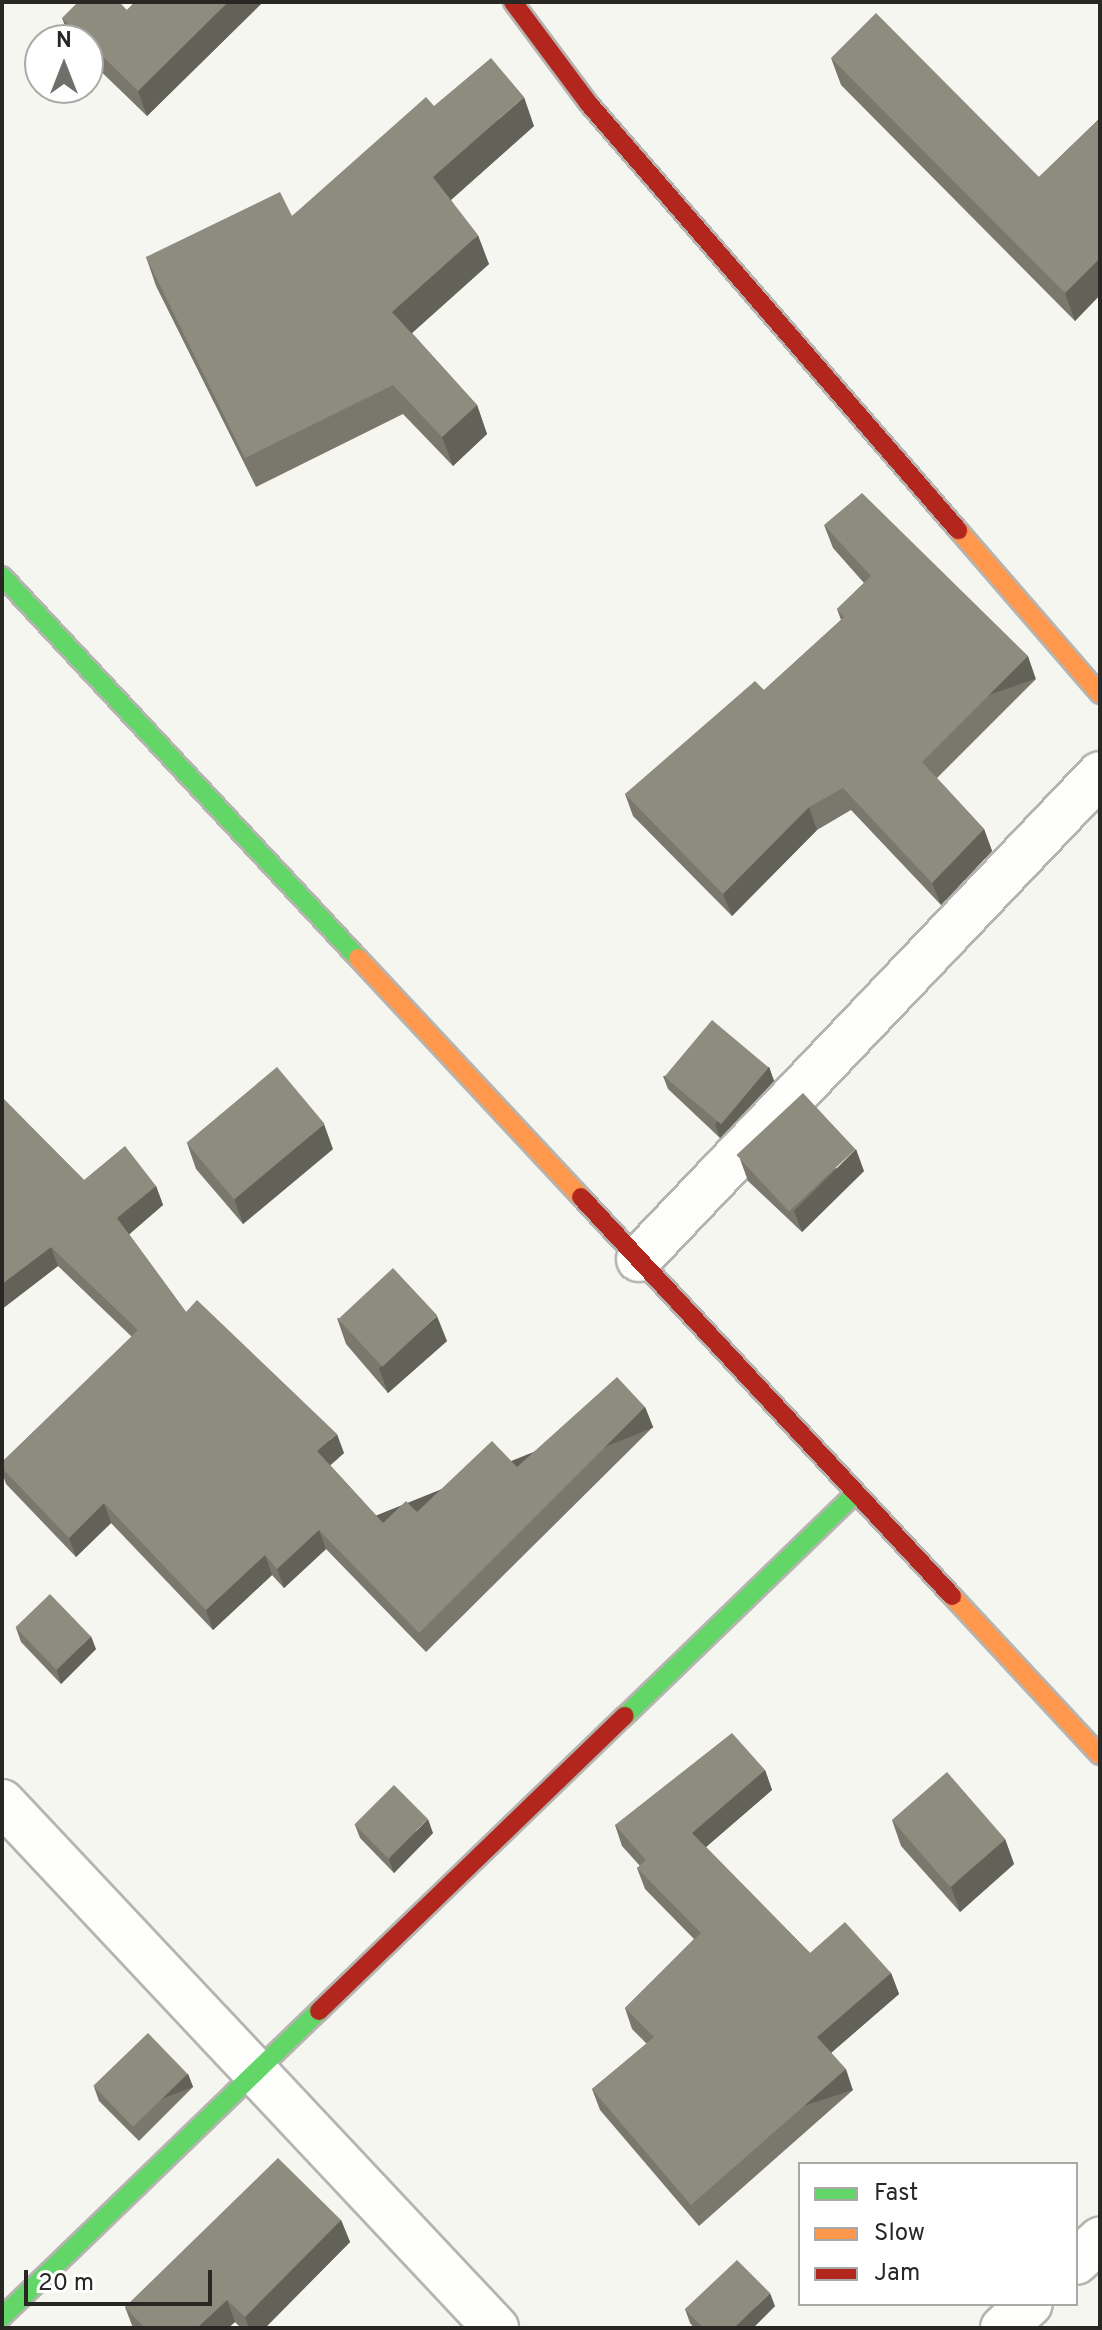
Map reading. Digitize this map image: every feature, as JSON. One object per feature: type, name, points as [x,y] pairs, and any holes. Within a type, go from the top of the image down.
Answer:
[{"type":"street","points":[[513,2],[589,104],[1100,694]]},
{"type":"street","points":[[2,576],[1100,1755]]},
{"type":"street","points":[[639,1259],[1100,774]]},
{"type":"street","points":[[2,2317],[249,2072],[856,1493]]},
{"type":"street","points":[[2,1802],[249,2072],[496,2328]]},
{"type":"street","points":[[1078,2260],[1100,2240]]},
{"type":"street","points":[[1003,2328],[1028,2306]]},
{"type":"building","points":[[78,2],[119,2],[127,10],[135,2],[228,2],[138,91],[104,58],[104,24],[68,24],[62,18]]},
{"type":"building","points":[[876,13],[1039,177],[1100,118],[1100,258],[1065,293],[831,58]]},
{"type":"building","points":[[491,58],[524,97],[433,177],[478,235],[392,312],[477,405],[442,437],[393,385],[245,458],[146,257],[280,192],[292,216],[426,97],[434,106]]},
{"type":"building","points":[[862,493],[1028,656],[922,762],[984,829],[932,883],[843,788],[809,807],[723,894],[625,794],[755,681],[764,690],[844,617],[837,609],[871,576],[824,525]]},
{"type":"building","points":[[712,1020],[769,1068],[721,1124],[664,1077]]},
{"type":"building","points":[[277,1067],[325,1124],[234,1200],[187,1143]]},
{"type":"building","points":[[803,1093],[856,1149],[789,1211],[736,1155]]},
{"type":"building","points":[[2,1097],[84,1180],[125,1146],[156,1186],[117,1218],[186,1312],[197,1300],[337,1434],[317,1451],[383,1523],[406,1501],[417,1512],[492,1441],[517,1467],[617,1377],[645,1407],[419,1633],[319,1530],[277,1569],[265,1555],[206,1610],[104,1503],[69,1538],[2,1468],[2,1462],[138,1330],[51,1247],[2,1284]]},
{"type":"building","points":[[393,1268],[437,1316],[382,1367],[338,1319]]},
{"type":"building","points":[[50,1594],[91,1636],[56,1670],[15,1627]]},
{"type":"building","points":[[732,1733],[765,1770],[692,1833],[810,1953],[845,1922],[891,1973],[817,2037],[846,2069],[691,2205],[592,2089],[654,2037],[625,2008],[701,1933],[637,1868],[646,1860],[615,1825]]},
{"type":"building","points":[[947,1772],[1005,1839],[950,1887],[892,1820]]},
{"type":"building","points":[[394,1785],[428,1819],[388,1859],[354,1825]]},
{"type":"building","points":[[148,2033],[188,2074],[133,2127],[93,2086]]},
{"type":"building","points":[[278,2158],[341,2220],[245,2317],[227,2300],[197,2328],[145,2328],[125,2307]]},
{"type":"building","points":[[737,2260],[770,2293],[734,2328],[703,2328],[685,2309]]},
{"type":"traffic: fast","points":[[2,576],[358,958]]},
{"type":"traffic: fast","points":[[625,1716],[856,1493]]},
{"type":"traffic: fast","points":[[2,2317],[319,2011]]},
{"type":"traffic: slow","points":[[958,530],[1100,694]]},
{"type":"traffic: slow","points":[[358,958],[581,1197]]},
{"type":"traffic: slow","points":[[952,1596],[1100,1755]]},
{"type":"traffic: jam","points":[[513,2],[589,104],[958,530]]},
{"type":"traffic: jam","points":[[581,1197],[952,1596]]},
{"type":"traffic: jam","points":[[319,2011],[625,1716]]}]
